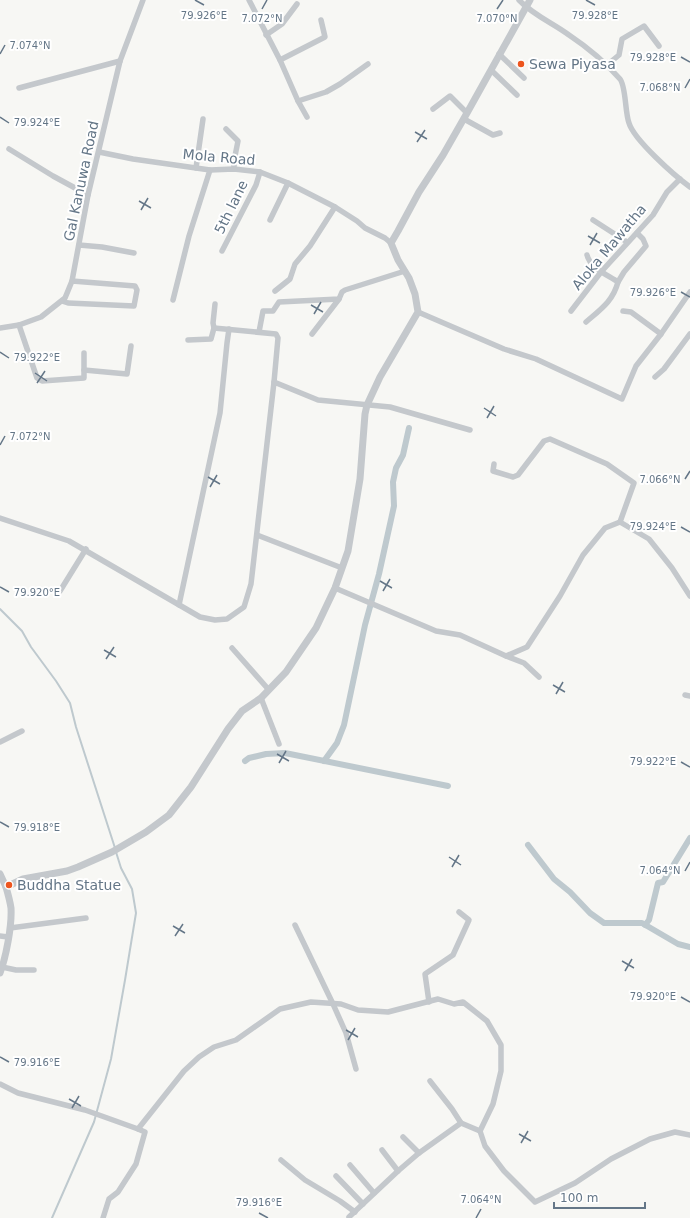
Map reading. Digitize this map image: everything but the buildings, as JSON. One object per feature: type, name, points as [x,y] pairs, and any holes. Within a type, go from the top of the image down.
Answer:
[{"type":"street","name":"Gal Kanuwa Road","points":[[0,328],[20,325],[41,318],[65,298],[72,280],[88,195],[120,61],[143,0]]},
{"type":"street","points":[[519,0],[526,7],[570,35],[607,65],[622,80],[629,124],[641,142],[690,187]]},
{"type":"street","points":[[6,887],[22,879],[78,867],[112,852],[146,832],[169,815],[191,787],[220,741],[242,710],[261,698],[286,672],[316,628],[335,588],[348,551],[360,480],[365,414],[380,377],[418,312],[415,294],[409,278],[398,260],[391,243],[419,192],[466,116],[530,0]]},
{"type":"street","points":[[250,1],[307,117]]},
{"type":"street","points":[[266,35],[282,24],[297,4]]},
{"type":"street","points":[[280,60],[325,37],[321,20]]},
{"type":"street","points":[[607,65],[619,54],[622,39],[644,26],[659,46]]},
{"type":"street","points":[[499,54],[524,78]]},
{"type":"street","points":[[19,88],[120,61]]},
{"type":"street","points":[[298,101],[326,92],[368,64]]},
{"type":"street","points":[[491,70],[517,95]]},
{"type":"street","points":[[433,109],[450,96],[466,116],[493,135],[500,133]]},
{"type":"street","points":[[196,168],[203,119]]},
{"type":"street","points":[[226,129],[238,141],[234,169]]},
{"type":"street","points":[[9,149],[88,195]]},
{"type":"street","name":"Mola Road","points":[[99,152],[133,159],[210,170],[234,169],[260,172],[288,183],[335,207],[365,228],[385,238],[391,243]]},
{"type":"street","points":[[173,300],[189,236],[210,170]]},
{"type":"street","name":"5th lane","points":[[222,251],[256,185],[260,172]]},
{"type":"street","name":"Aloka Mawatha","points":[[571,311],[601,272],[653,215],[667,192],[680,179]]},
{"type":"street","points":[[270,220],[288,183]]},
{"type":"street","points":[[275,291],[290,279],[295,264],[310,246],[335,207]]},
{"type":"street","points":[[593,220],[627,242]]},
{"type":"street","points":[[586,322],[608,303],[624,272],[646,246],[637,233]]},
{"type":"street","points":[[79,245],[102,247],[134,253]]},
{"type":"street","points":[[587,256],[588,261],[601,272],[618,282]]},
{"type":"street","points":[[312,334],[339,299],[342,292],[405,271]]},
{"type":"street","points":[[62,301],[68,303],[134,306],[137,290],[135,286],[72,280]]},
{"type":"street","points":[[418,312],[504,349],[536,359],[622,399],[636,366],[661,334],[690,292]]},
{"type":"street","points":[[259,332],[263,311],[273,311],[280,302],[339,299]]},
{"type":"street","points":[[188,340],[211,339],[214,328],[214,304]]},
{"type":"street","points":[[623,311],[631,312],[661,334]]},
{"type":"street","points":[[20,325],[37,378],[42,380],[84,378],[84,353]]},
{"type":"street","points":[[0,518],[69,541],[86,549],[179,606],[200,617],[215,620],[228,619],[244,607],[251,584],[278,338],[276,334],[214,328]]},
{"type":"street","points":[[179,606],[220,413],[229,329]]},
{"type":"street","points":[[655,377],[664,369],[690,334]]},
{"type":"street","points":[[84,370],[127,374],[131,346]]},
{"type":"street","points":[[274,382],[318,400],[390,407],[470,430]]},
{"type":"street","points":[[494,464],[493,471],[513,477],[518,475],[544,441],[550,439],[607,464],[634,483],[620,522],[605,528],[583,555],[560,596],[527,647],[506,656]]},
{"type":"street","points":[[620,522],[649,539],[672,568],[690,596]]},
{"type":"street","points":[[257,534],[342,568]]},
{"type":"street","points":[[60,590],[86,549]]},
{"type":"street","points":[[335,588],[436,631],[460,635],[524,663],[539,677]]},
{"type":"street","points":[[232,648],[269,690]]},
{"type":"street","points":[[261,698],[279,744]]},
{"type":"street","points":[[0,742],[22,731]]},
{"type":"street","points":[[0,874],[6,887],[11,908],[10,928],[1,970],[34,970]]},
{"type":"street","points":[[429,1002],[425,974],[453,955],[469,920],[459,912]]},
{"type":"street","points":[[10,928],[86,918]]},
{"type":"street","points":[[295,925],[346,1033],[356,1069]]},
{"type":"street","points":[[0,936],[8,937]]},
{"type":"street","points":[[138,1129],[184,1071],[198,1057],[214,1048],[236,1040],[280,1009],[311,1002],[341,1004],[358,1010],[388,1012],[438,999],[454,1004],[463,1002],[487,1021],[501,1045],[501,1071],[493,1104],[480,1131],[485,1146],[504,1171],[535,1202],[575,1183],[611,1159],[650,1139],[675,1132],[690,1135]]},
{"type":"street","points":[[430,1081],[461,1123],[480,1131]]},
{"type":"street","points":[[0,1084],[18,1093],[85,1110],[145,1132],[136,1164],[118,1192],[109,1198],[103,1218]]},
{"type":"street","points":[[349,1217],[419,1153],[461,1123]]},
{"type":"street","points":[[403,1137],[419,1153]]},
{"type":"street","points":[[382,1150],[398,1171]]},
{"type":"street","points":[[281,1160],[305,1180],[355,1212]]},
{"type":"street","points":[[350,1165],[374,1193]]},
{"type":"street","points":[[336,1176],[363,1204]]},
{"type":"waterway","points":[[324,761],[337,743],[344,725],[365,625],[379,574],[394,506],[393,482],[396,468],[403,455],[409,428]]},
{"type":"waterway","points":[[0,609],[22,631],[31,647],[70,703],[76,727],[115,848]]},
{"type":"waterway","points":[[245,761],[249,758],[266,754],[285,753],[448,786]]},
{"type":"waterway","points":[[645,925],[649,920],[658,883],[663,882],[690,838]]},
{"type":"waterway","points":[[528,845],[554,879],[570,892],[590,913],[604,923],[642,923],[678,944],[690,947]]},
{"type":"waterway","points":[[52,1218],[94,1122],[111,1059],[125,980],[136,913],[132,889],[121,868],[116,852]]},
{"type":"place","name":"Sewa Piyasa","points":[[521,64]]},
{"type":"place","name":"Buddha Statue","points":[[9,885]]}]
